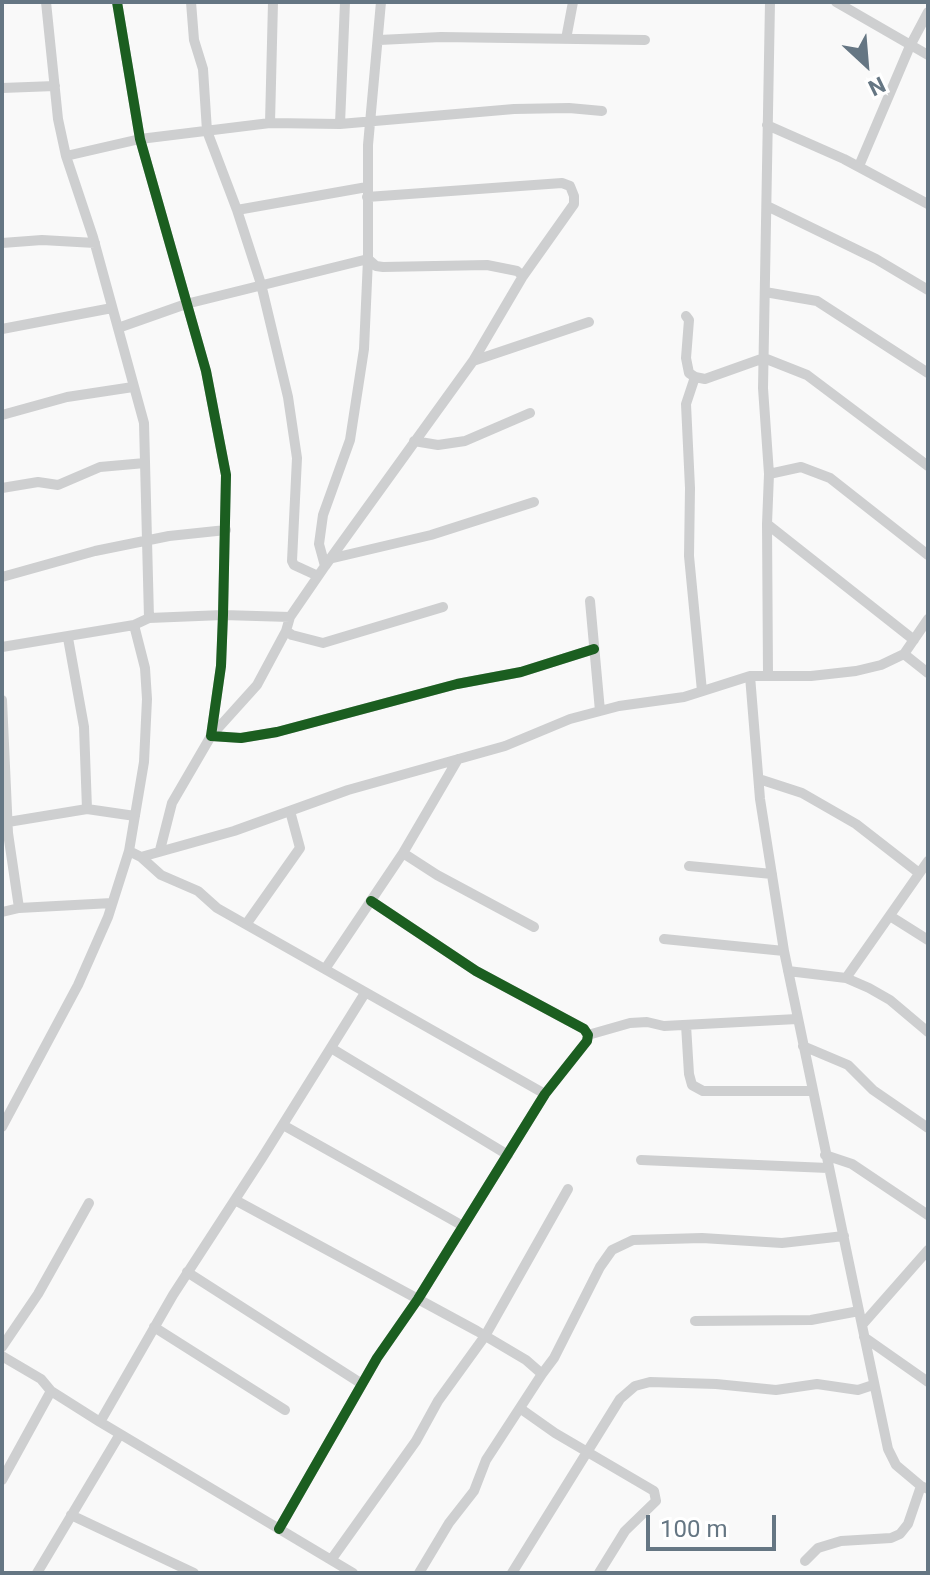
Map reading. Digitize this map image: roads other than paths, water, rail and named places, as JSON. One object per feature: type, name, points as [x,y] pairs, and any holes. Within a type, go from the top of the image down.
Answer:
[{"type":"street","points":[[46,2],[66,156],[95,243],[144,423],[149,618]]},
{"type":"street","points":[[117,2],[140,139],[206,371],[226,475],[221,666],[211,736]]},
{"type":"street","points":[[191,2],[194,40],[203,69],[207,131],[261,284],[288,397],[297,458],[294,565],[324,567],[534,502]]},
{"type":"street","points":[[270,123],[273,2]]},
{"type":"street","points":[[340,124],[345,2]]},
{"type":"street","points":[[324,567],[319,544],[323,515],[347,451],[359,398],[364,349],[370,122],[381,2]]},
{"type":"street","points":[[566,39],[573,2]]},
{"type":"street","points":[[768,675],[769,474],[763,388],[770,2]]},
{"type":"street","points":[[839,3],[928,55]]},
{"type":"street","points":[[859,166],[910,46],[928,12]]},
{"type":"street","points":[[379,40],[441,37],[645,40]]},
{"type":"street","points":[[2,88],[55,86]]},
{"type":"street","points":[[66,156],[140,139],[270,123],[340,124],[514,109],[602,111]]},
{"type":"street","points":[[767,125],[859,166],[928,204]]},
{"type":"street","points":[[160,850],[172,803],[211,736],[257,685],[286,631],[290,617],[473,361],[523,276],[574,204],[570,186],[562,183],[367,192],[237,210]]},
{"type":"street","points":[[767,206],[876,259],[928,290]]},
{"type":"street","points":[[2,243],[42,240],[95,243]]},
{"type":"street","points":[[368,259],[376,266],[383,267],[487,265],[505,267],[523,276]]},
{"type":"street","points":[[118,328],[186,304],[368,259]]},
{"type":"street","points":[[765,292],[817,301],[928,373]]},
{"type":"street","points":[[2,329],[112,308]]},
{"type":"street","points":[[686,316],[689,320],[686,358],[689,373],[695,377],[705,379],[764,358],[807,375],[928,466]]},
{"type":"street","points":[[473,361],[589,322]]},
{"type":"street","points":[[695,377],[686,404],[689,556],[702,691]]},
{"type":"street","points":[[2,415],[67,397],[133,387]]},
{"type":"street","points":[[414,441],[438,445],[465,441],[530,413]]},
{"type":"street","points":[[2,488],[38,482],[58,485],[100,467],[145,463]]},
{"type":"street","points":[[769,474],[801,467],[830,478],[928,555]]},
{"type":"street","points":[[767,524],[914,640]]},
{"type":"street","points":[[2,577],[95,551],[148,540],[226,530]]},
{"type":"street","points":[[590,601],[600,711]]},
{"type":"street","points":[[286,631],[323,643],[443,607]]},
{"type":"street","points":[[2,647],[134,625],[149,618],[223,615],[290,617]]},
{"type":"street","points":[[141,857],[234,831],[348,790],[505,746],[570,719],[600,711],[684,697],[750,676],[811,676],[881,665],[904,654],[928,619]]},
{"type":"street","points":[[2,1127],[78,985],[112,903],[129,851],[144,762],[147,699],[145,668],[134,625]]},
{"type":"street","points":[[68,638],[84,727],[87,809]]},
{"type":"street","points":[[211,736],[241,738],[277,732],[457,684],[521,672],[594,649]]},
{"type":"street","points":[[904,654],[928,673]]},
{"type":"street","points":[[750,676],[759,779],[784,951],[873,1385],[888,1449],[896,1465],[924,1488],[908,1524],[900,1534],[891,1538],[841,1541],[818,1548],[805,1561]]},
{"type":"street","points":[[2,700],[6,829],[19,908]]},
{"type":"street","points":[[325,969],[403,853],[458,759]]},
{"type":"street","points":[[759,779],[802,793],[856,824],[919,873]]},
{"type":"street","points":[[6,829],[87,809],[135,816]]},
{"type":"street","points":[[247,923],[300,848],[290,811]]},
{"type":"street","points":[[129,851],[141,857],[153,870],[198,891],[217,908],[545,1094]]},
{"type":"street","points":[[403,853],[437,875],[534,927]]},
{"type":"street","points":[[846,978],[928,861]]},
{"type":"street","points":[[689,866],[772,874]]},
{"type":"street","points":[[279,1529],[362,1384],[545,1094],[587,1041],[588,1035],[584,1029],[476,971],[371,901]]},
{"type":"street","points":[[2,912],[19,908],[112,903]]},
{"type":"street","points":[[890,916],[928,940]]},
{"type":"street","points":[[664,939],[784,951]]},
{"type":"street","points":[[788,971],[846,978],[890,1000],[928,1032]]},
{"type":"street","points":[[100,1422],[187,1272],[365,993]]},
{"type":"street","points":[[588,1035],[630,1023],[647,1022],[664,1026],[797,1019]]},
{"type":"street","points":[[686,1025],[689,1074],[692,1085],[703,1091],[812,1091]]},
{"type":"street","points":[[803,1046],[848,1065],[873,1090],[928,1128]]},
{"type":"street","points":[[331,1048],[508,1155]]},
{"type":"street","points":[[283,1125],[463,1226]]},
{"type":"street","points":[[825,1155],[852,1164],[928,1215]]},
{"type":"street","points":[[641,1160],[828,1168]]},
{"type":"street","points":[[331,1560],[416,1441],[438,1401],[485,1336],[568,1189]]},
{"type":"street","points":[[235,1200],[485,1336],[526,1360],[542,1374]]},
{"type":"street","points":[[2,1347],[38,1294],[89,1203]]},
{"type":"street","points":[[419,1573],[449,1523],[474,1491],[486,1460],[554,1358],[612,1250],[633,1240],[702,1238],[782,1243],[844,1236]]},
{"type":"street","points":[[862,1325],[928,1250]]},
{"type":"street","points":[[187,1272],[362,1384]]},
{"type":"street","points":[[695,1321],[811,1320],[859,1311]]},
{"type":"street","points":[[154,1327],[285,1410]]},
{"type":"street","points":[[864,1337],[928,1382]]},
{"type":"street","points":[[2,1356],[41,1379],[51,1391],[100,1422],[353,1573]]},
{"type":"street","points":[[512,1573],[620,1399],[635,1386],[650,1382],[776,1390],[817,1384],[858,1390],[873,1385]]},
{"type":"street","points":[[2,1480],[51,1391]]},
{"type":"street","points":[[521,1409],[654,1491],[656,1501],[625,1531],[599,1573]]},
{"type":"street","points":[[37,1573],[120,1434]]},
{"type":"street","points":[[71,1515],[194,1573]]}]
